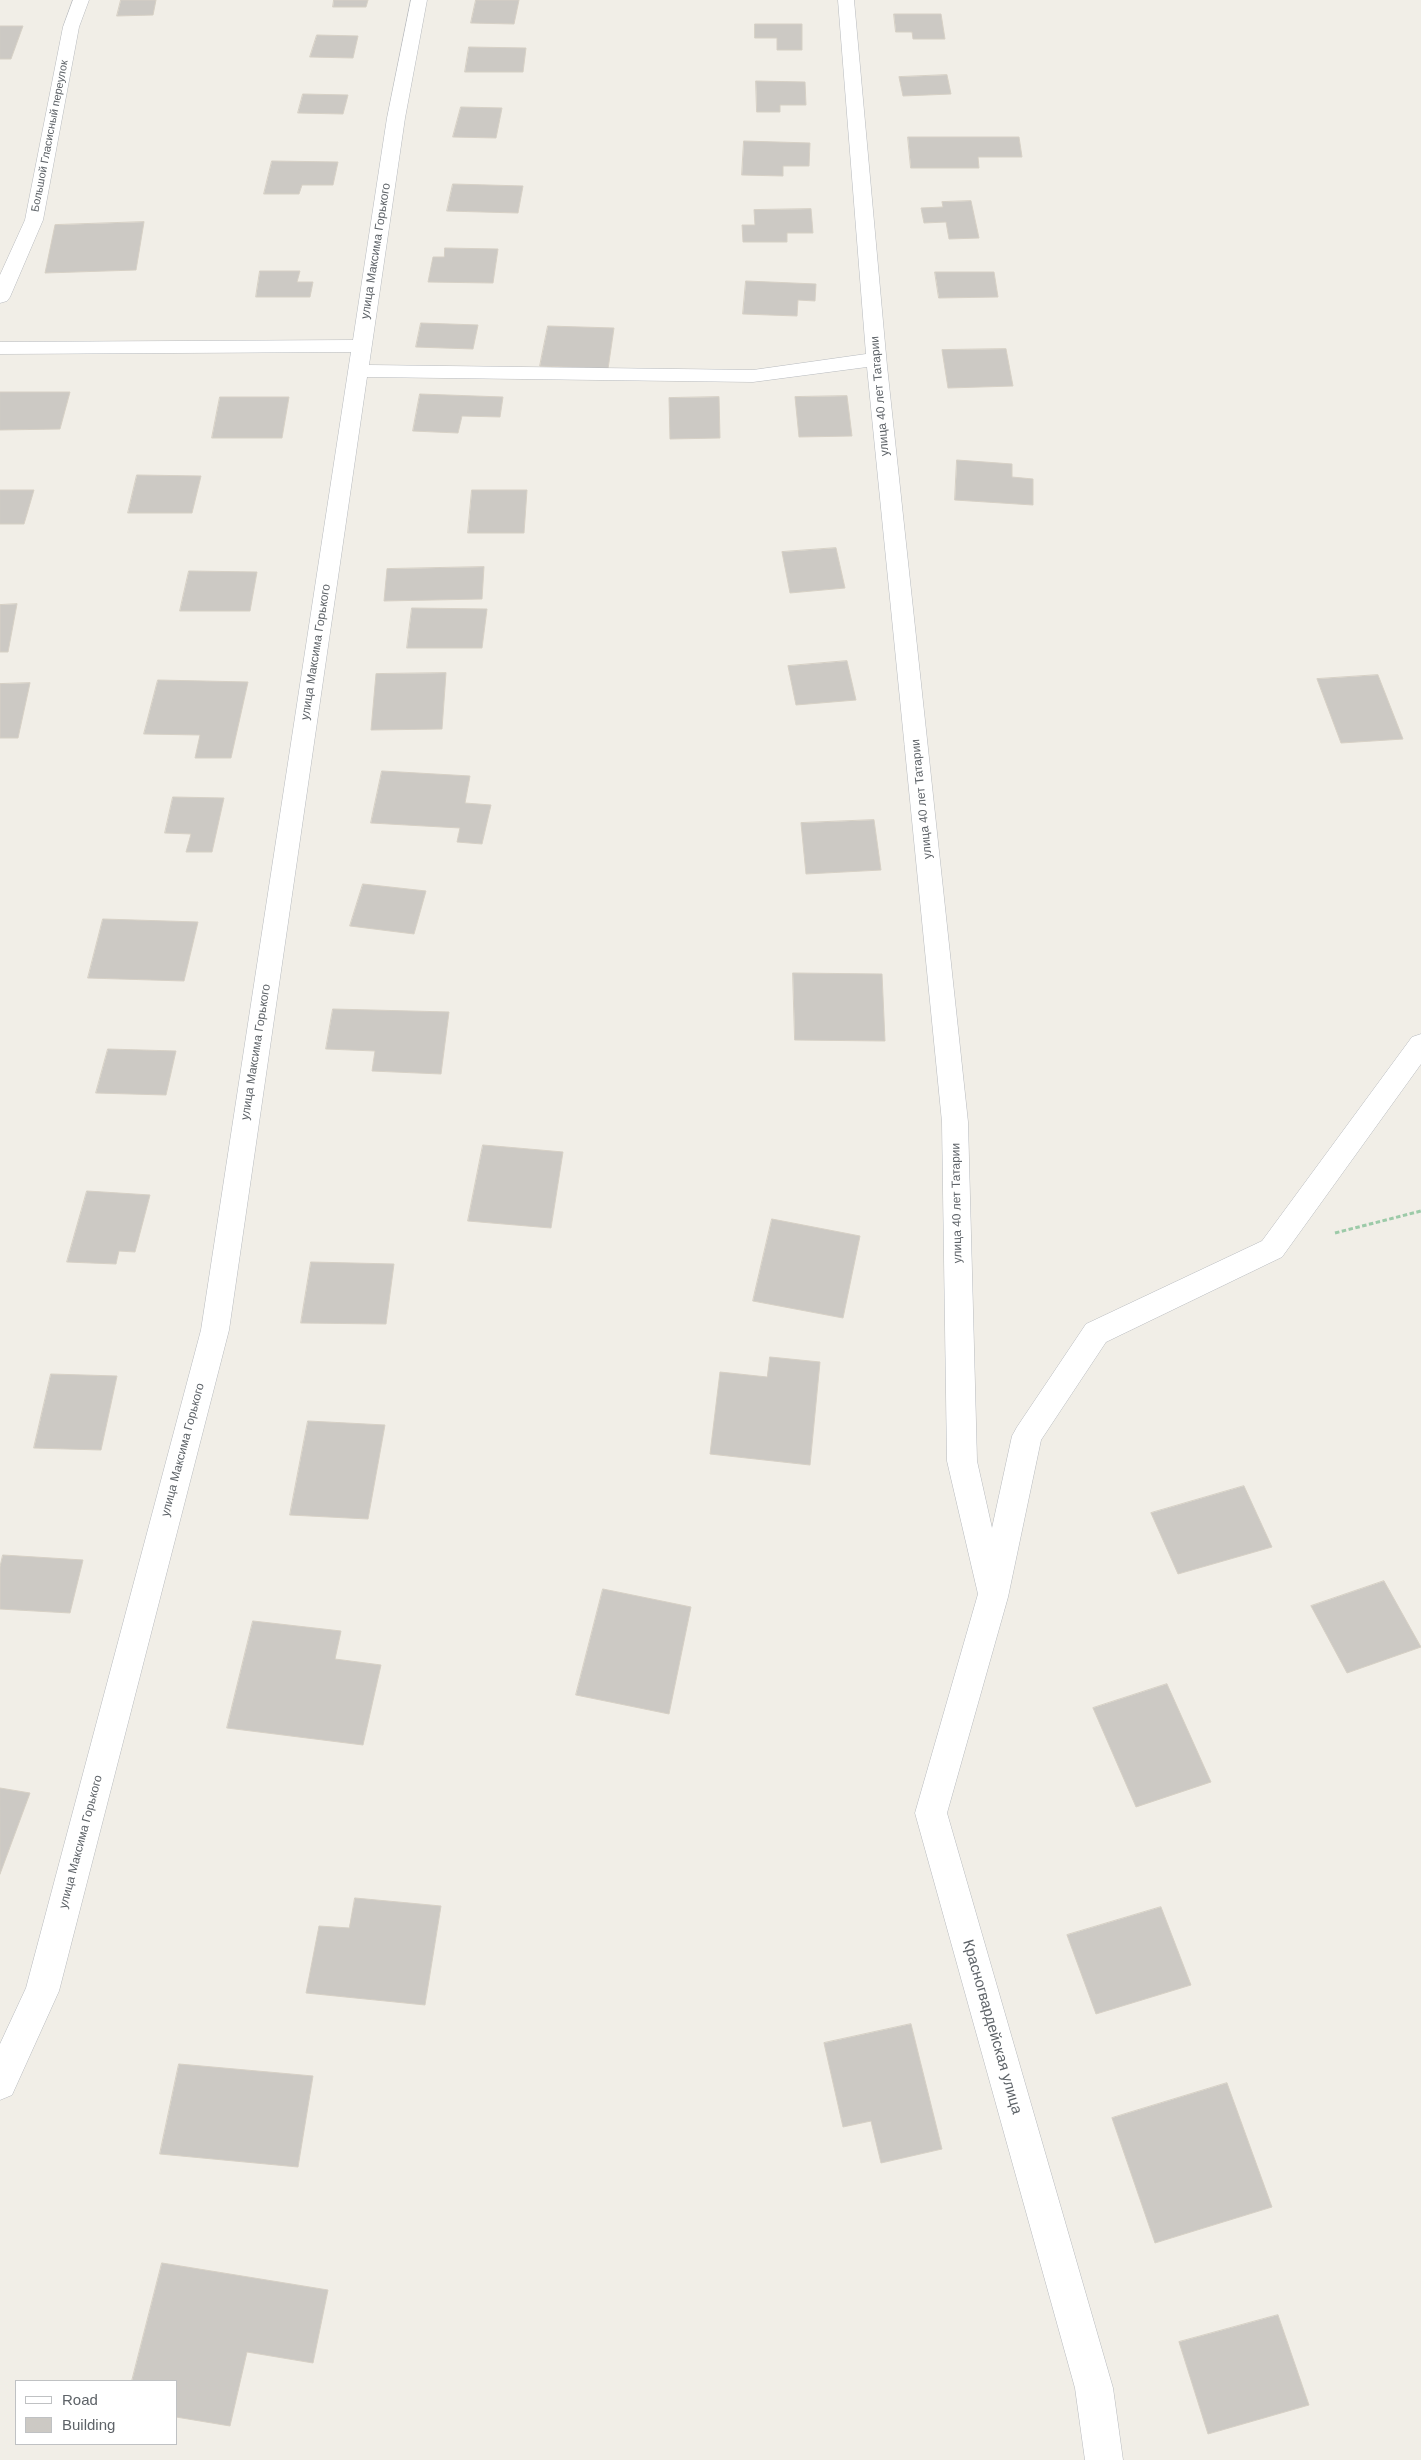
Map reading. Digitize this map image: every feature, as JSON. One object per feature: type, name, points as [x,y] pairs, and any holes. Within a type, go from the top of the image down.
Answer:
[{"type":"street","name":"Большой Гласисный переулок","points":[[0,297],[34,220],[71,27],[81,0]]},
{"type":"street","name":"улица Максима Горького","points":[[0,2083],[42,1991],[215,1330],[396,118],[419,0]]},
{"type":"street","name":"улица 40 лет Татарии","points":[[846,0],[877,359],[955,1122],[962,1461],[993,1597]]},
{"type":"street","points":[[0,348],[362,346]]},
{"type":"street","points":[[358,371],[753,376],[877,359]]},
{"type":"street","points":[[1272,1250],[1421,1044]]},
{"type":"street","name":"Красногвардейская улица","points":[[1104,2460],[1094,2388],[931,1812],[993,1597],[1027,1436],[1096,1333],[1272,1250]]},
{"type":"path","points":[[1272,1250],[1421,1211]]},
{"type":"building","points":[[121,0],[156,0],[153,15],[117,16]]},
{"type":"building","points":[[334,0],[368,0],[366,7],[333,7]]},
{"type":"building","points":[[476,0],[519,0],[514,24],[471,23]]},
{"type":"building","points":[[894,14],[941,14],[945,39],[913,39],[912,32],[896,32]]},
{"type":"building","points":[[755,24],[802,24],[802,50],[777,50],[777,38],[755,38]]},
{"type":"building","points":[[0,26],[23,26],[11,59],[0,59]]},
{"type":"building","points":[[317,35],[358,36],[353,58],[310,57]]},
{"type":"building","points":[[469,47],[526,48],[523,72],[465,72]]},
{"type":"building","points":[[947,75],[951,94],[903,96],[899,77]]},
{"type":"building","points":[[756,81],[805,82],[806,105],[780,105],[780,112],[757,112]]},
{"type":"building","points":[[303,94],[348,95],[343,114],[298,113]]},
{"type":"building","points":[[461,107],[502,108],[496,138],[453,137]]},
{"type":"building","points":[[908,137],[1019,137],[1022,157],[978,157],[979,168],[911,168]]},
{"type":"building","points":[[744,141],[810,143],[809,166],[783,166],[783,176],[742,175]]},
{"type":"building","points":[[272,161],[338,162],[333,185],[302,185],[299,194],[264,194]]},
{"type":"building","points":[[453,184],[523,186],[518,213],[447,211]]},
{"type":"building","points":[[971,201],[979,238],[949,239],[946,222],[924,223],[921,208],[943,207],[942,202]]},
{"type":"building","points":[[811,209],[813,233],[787,233],[787,242],[743,242],[742,225],[755,225],[754,210]]},
{"type":"building","points":[[144,222],[136,270],[45,273],[55,225]]},
{"type":"building","points":[[445,248],[498,249],[493,283],[428,282],[433,257],[444,257]]},
{"type":"building","points":[[260,271],[300,271],[297,282],[313,282],[310,297],[256,297]]},
{"type":"building","points":[[935,272],[994,272],[998,297],[939,298]]},
{"type":"building","points":[[746,281],[816,284],[815,301],[798,300],[797,316],[743,314]]},
{"type":"building","points":[[421,323],[478,325],[473,349],[416,347]]},
{"type":"building","points":[[548,326],[614,328],[608,369],[540,366]]},
{"type":"building","points":[[1006,349],[1013,386],[948,388],[942,350]]},
{"type":"building","points":[[0,392],[70,392],[60,429],[0,430]]},
{"type":"building","points":[[420,394],[503,397],[500,417],[462,416],[458,433],[413,431]]},
{"type":"building","points":[[847,396],[852,436],[799,437],[795,397]]},
{"type":"building","points":[[220,397],[289,397],[282,438],[212,438]]},
{"type":"building","points":[[719,397],[720,438],[670,439],[669,398]]},
{"type":"building","points":[[957,460],[1012,464],[1012,477],[1033,479],[1033,505],[955,500]]},
{"type":"building","points":[[137,475],[201,476],[192,513],[128,513]]},
{"type":"building","points":[[0,490],[34,490],[24,524],[0,524]]},
{"type":"building","points":[[472,490],[527,490],[524,533],[468,533]]},
{"type":"building","points":[[836,548],[845,588],[790,593],[782,552]]},
{"type":"building","points":[[484,567],[482,599],[384,601],[387,569]]},
{"type":"building","points":[[189,571],[257,572],[250,611],[180,611]]},
{"type":"building","points":[[17,604],[8,652],[0,652],[0,605]]},
{"type":"building","points":[[412,608],[487,609],[482,648],[407,648]]},
{"type":"building","points":[[847,661],[856,700],[796,705],[788,666]]},
{"type":"building","points":[[446,673],[442,729],[371,730],[376,674]]},
{"type":"building","points":[[1378,675],[1403,739],[1341,743],[1317,679]]},
{"type":"building","points":[[158,680],[248,682],[231,758],[195,758],[200,735],[144,734]]},
{"type":"building","points":[[30,683],[18,738],[0,738],[0,684]]},
{"type":"building","points":[[382,771],[470,776],[465,803],[491,805],[482,844],[457,842],[460,828],[371,823]]},
{"type":"building","points":[[173,797],[224,798],[212,852],[186,852],[191,834],[165,833]]},
{"type":"building","points":[[874,820],[881,870],[806,874],[801,823]]},
{"type":"building","points":[[363,884],[426,891],[414,934],[350,926]]},
{"type":"building","points":[[103,919],[198,922],[184,981],[88,978]]},
{"type":"building","points":[[793,973],[882,974],[885,1041],[795,1040]]},
{"type":"building","points":[[333,1009],[449,1012],[441,1074],[372,1071],[375,1051],[326,1049]]},
{"type":"building","points":[[108,1049],[176,1051],[166,1095],[96,1093]]},
{"type":"building","points":[[483,1145],[563,1152],[551,1228],[468,1221]]},
{"type":"building","points":[[87,1191],[150,1195],[135,1252],[119,1251],[116,1264],[67,1262]]},
{"type":"building","points":[[772,1219],[860,1236],[843,1318],[753,1301]]},
{"type":"building","points":[[311,1262],[394,1264],[386,1324],[301,1323]]},
{"type":"building","points":[[770,1357],[820,1362],[810,1465],[710,1454],[720,1372],[767,1377]]},
{"type":"building","points":[[51,1374],[117,1376],[101,1450],[34,1448]]},
{"type":"building","points":[[308,1421],[385,1425],[368,1519],[290,1515]]},
{"type":"building","points":[[1244,1486],[1272,1547],[1178,1574],[1151,1513]]},
{"type":"building","points":[[3,1555],[83,1560],[70,1613],[0,1609],[0,1567]]},
{"type":"building","points":[[1384,1581],[1421,1647],[1347,1673],[1311,1606]]},
{"type":"building","points":[[603,1589],[691,1607],[669,1714],[576,1695]]},
{"type":"building","points":[[253,1621],[341,1631],[335,1659],[381,1665],[363,1745],[227,1728]]},
{"type":"building","points":[[1167,1684],[1211,1782],[1136,1807],[1093,1708]]},
{"type":"building","points":[[0,1788],[30,1793],[0,1874]]},
{"type":"building","points":[[355,1898],[441,1906],[425,2005],[306,1993],[319,1926],[349,1928]]},
{"type":"building","points":[[1161,1907],[1191,1985],[1096,2014],[1067,1935]]},
{"type":"building","points":[[911,2024],[942,2149],[881,2163],[871,2121],[843,2127],[824,2043]]},
{"type":"building","points":[[179,2064],[313,2076],[298,2167],[160,2154]]},
{"type":"building","points":[[1227,2083],[1272,2207],[1155,2243],[1112,2118]]},
{"type":"building","points":[[162,2263],[328,2290],[313,2363],[247,2352],[230,2426],[178,2417],[178,2380],[132,2380]]},
{"type":"building","points":[[1278,2315],[1309,2405],[1208,2434],[1179,2342]]}]
